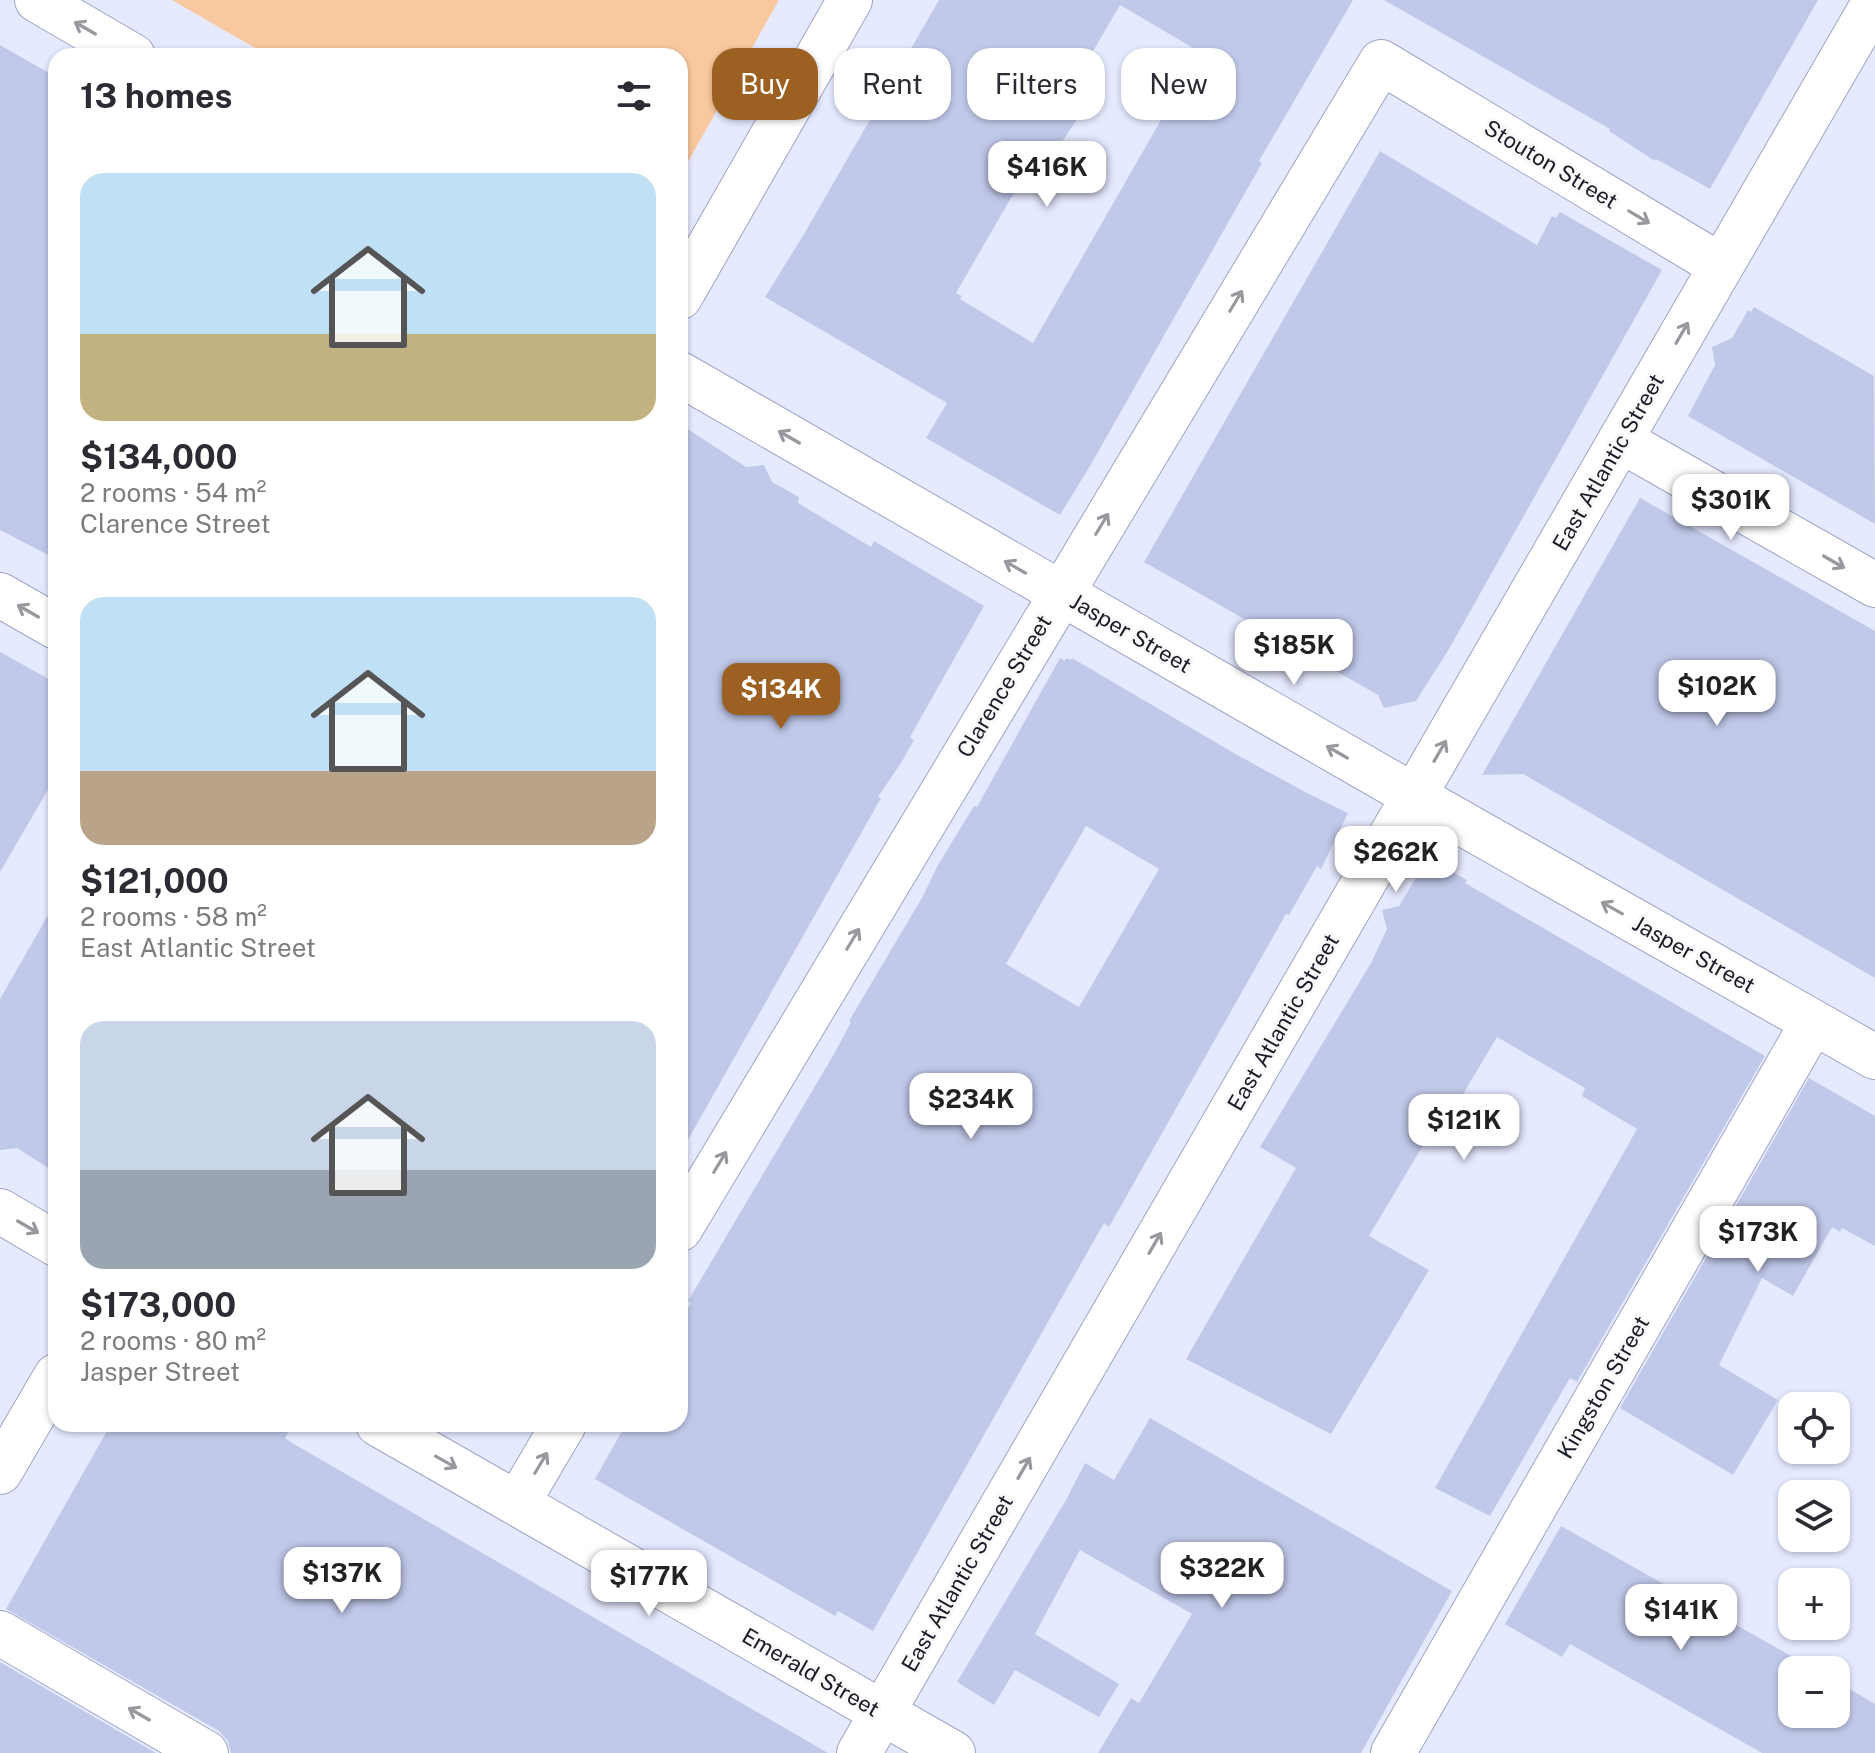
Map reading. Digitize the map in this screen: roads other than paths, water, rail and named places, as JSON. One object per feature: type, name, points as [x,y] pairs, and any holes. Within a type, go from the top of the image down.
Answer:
[{"type":"street","points":[[37,0],[119,48]]},
{"type":"street","points":[[688,283],[850,0]]},
{"type":"street","name":"East Atlantic Street","points":[[859,1753],[1875,1]]},
{"type":"street","name":"Stouton Street","points":[[1381,62],[1721,266]]},
{"type":"street","name":"Clarence Street","points":[[688,1216],[1381,62]]},
{"type":"street","name":"Jasper Street","points":[[688,379],[1875,1057]]},
{"type":"street","points":[[1620,440],[1875,585]]},
{"type":"street","points":[[0,595],[48,622]]},
{"type":"street","name":"Kingston Street","points":[[1393,1753],[1813,1022]]},
{"type":"street","points":[[0,1211],[48,1239]]},
{"type":"street","points":[[0,1472],[48,1390]]},
{"type":"street","name":"Emerald Street","points":[[392,1432],[953,1753]]},
{"type":"street","points":[[518,1502],[559,1432]]},
{"type":"street","points":[[0,1633],[206,1753]]}]
